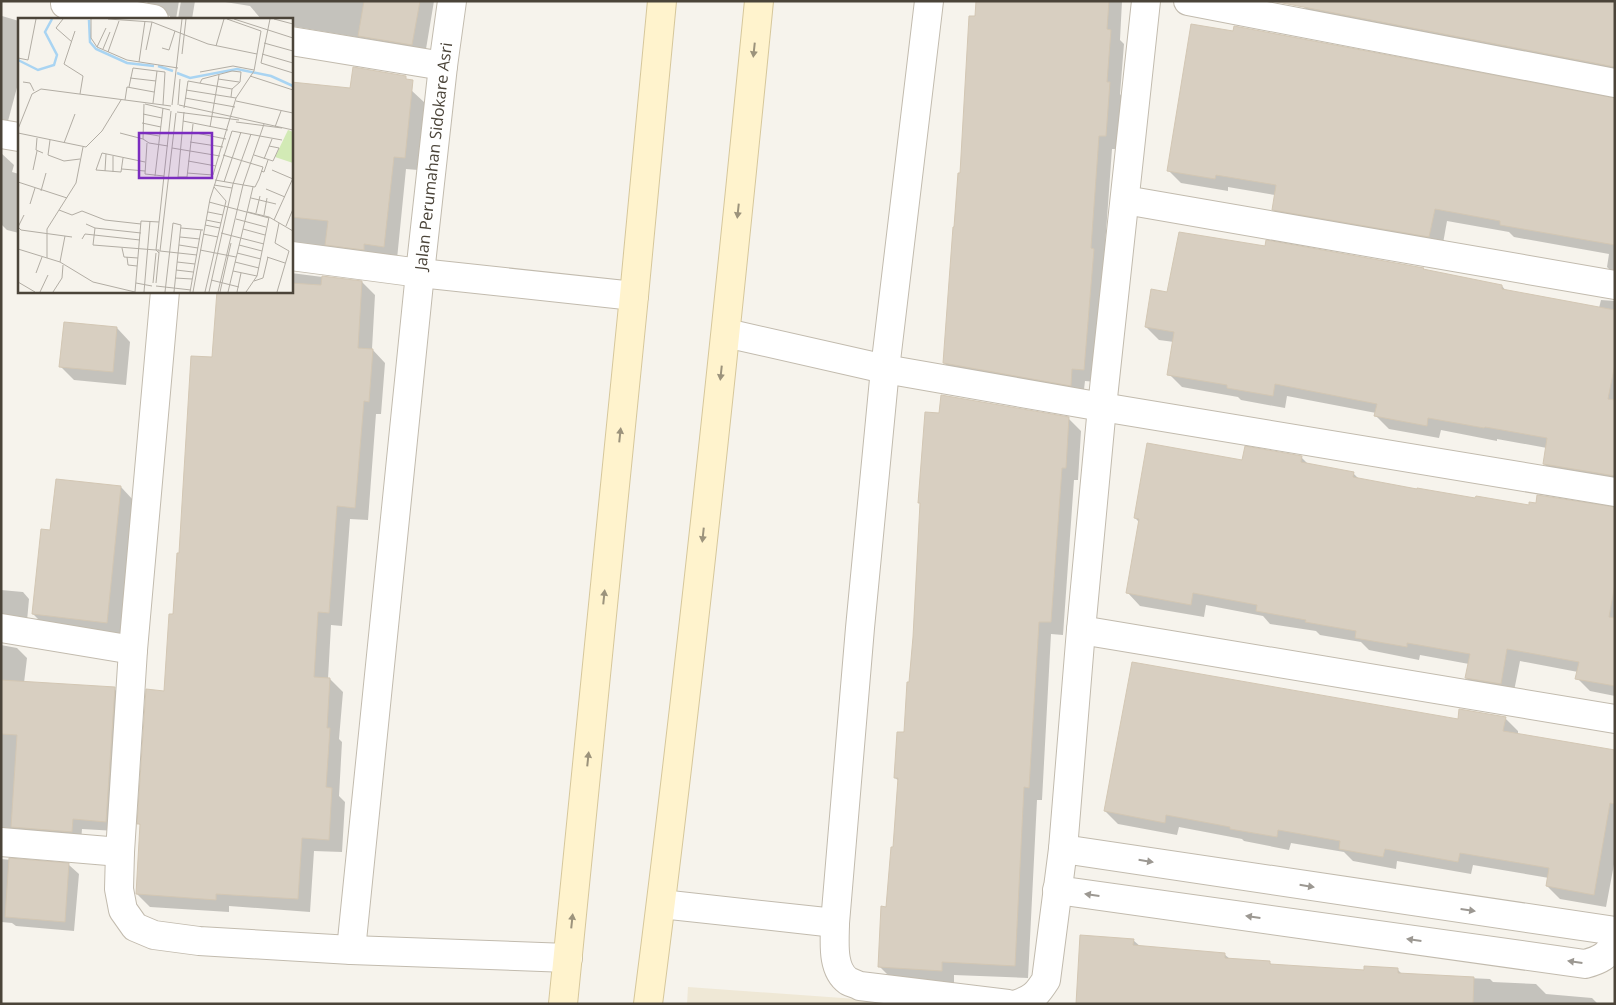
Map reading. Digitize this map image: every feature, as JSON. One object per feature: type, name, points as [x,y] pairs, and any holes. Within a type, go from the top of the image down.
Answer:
[{"type":"main road","points":[[563,1004],[662,1]]},
{"type":"main road","points":[[648,1004],[726,333],[759,1]]},
{"type":"street","name":"Jalan Perumahan Sidokare Asri","points":[[292,256],[420,273],[452,1]]},
{"type":"street","points":[[929,1],[885,369],[835,922],[837,963],[842,974],[848,980],[860,986],[1008,1004]]},
{"type":"street","points":[[1016,1004],[1029,1000],[1038,992],[1046,980],[1064,849],[1081,630],[1102,407],[1146,1]]},
{"type":"street","points":[[1188,1],[1615,83]]},
{"type":"street","points":[[65,8],[146,18]]},
{"type":"street","points":[[292,41],[443,66]]},
{"type":"street","points":[[1,134],[18,137]]},
{"type":"street","points":[[1125,200],[1615,285]]},
{"type":"street","points":[[351,950],[420,273],[634,296]]},
{"type":"street","points":[[165,292],[133,650],[120,852],[119,889],[123,910],[136,927],[154,935],[199,941],[351,950],[568,958]]},
{"type":"street","points":[[726,333],[885,369],[1615,492]]},
{"type":"street","points":[[1,628],[133,650]]},
{"type":"street","points":[[1081,630],[1615,719]]},
{"type":"street","points":[[1,842],[120,852]]},
{"type":"street","points":[[1064,849],[1615,931]]},
{"type":"street","points":[[1057,890],[1586,964],[1600,960],[1610,952],[1615,942]]},
{"type":"street","points":[[1380,935],[1390,898]]},
{"type":"street","points":[[661,904],[835,922]]},
{"type":"shaded area","points":[[688,987],[927,1004],[687,1004]]},
{"type":"building","points":[[364,1],[420,1],[412,45],[358,36]]},
{"type":"building","points":[[976,1],[1109,1],[1107,29],[1111,30],[1107,82],[1110,82],[1106,136],[1099,136],[1091,248],[1094,249],[1084,370],[1072,369],[1071,386],[943,363],[953,227],[958,173],[960,173],[969,16],[975,16]]},
{"type":"building","points":[[1272,1],[1615,1],[1615,67]]},
{"type":"building","points":[[1191,24],[1233,31],[1234,26],[1615,98],[1615,245],[1500,225],[1500,221],[1435,209],[1429,237],[1272,210],[1276,185],[1216,175],[1215,179],[1167,171]]},
{"type":"building","points":[[353,67],[406,76],[406,79],[413,80],[405,158],[394,157],[384,247],[364,244],[364,250],[325,245],[328,221],[292,217],[292,82],[350,88]]},
{"type":"building","points":[[1179,232],[1265,246],[1266,240],[1424,268],[1502,285],[1502,289],[1615,310],[1615,364],[1608,399],[1615,400],[1615,476],[1543,464],[1547,438],[1428,418],[1427,426],[1374,416],[1377,404],[1275,384],[1273,396],[1227,388],[1227,385],[1167,375],[1174,332],[1145,327],[1151,289],[1167,292]]},
{"type":"building","points":[[322,276],[362,281],[358,348],[373,349],[369,402],[364,401],[355,508],[337,506],[329,613],[318,612],[314,677],[330,678],[327,728],[330,728],[326,787],[332,788],[329,840],[302,838],[298,899],[216,894],[216,900],[136,894],[140,824],[137,824],[146,689],[164,691],[169,614],[173,614],[177,553],[179,553],[191,356],[212,357],[217,292],[292,292],[292,283],[321,285]]},
{"type":"building","points":[[64,322],[117,327],[113,372],[59,367]]},
{"type":"building","points":[[941,395],[1069,417],[1066,468],[1062,468],[1051,622],[1039,622],[1029,788],[1024,787],[1015,966],[942,962],[942,971],[878,967],[881,906],[886,907],[891,847],[893,847],[898,778],[894,778],[897,732],[904,732],[907,682],[909,682],[913,637],[920,503],[918,503],[925,412],[939,413]]},
{"type":"building","points":[[1147,443],[1242,460],[1245,446],[1302,456],[1301,462],[1354,472],[1353,477],[1417,489],[1529,505],[1529,502],[1536,503],[1537,495],[1615,507],[1615,584],[1609,617],[1615,618],[1615,686],[1575,679],[1579,662],[1507,649],[1501,684],[1465,678],[1470,654],[1407,643],[1407,647],[1355,638],[1356,631],[1256,611],[1257,605],[1193,593],[1191,605],[1126,593],[1139,519],[1134,518]]},
{"type":"building","points":[[56,479],[121,486],[107,623],[32,614],[41,529],[50,530]]},
{"type":"building","points":[[1132,662],[1458,719],[1459,709],[1506,717],[1503,731],[1615,750],[1615,804],[1610,803],[1594,895],[1546,886],[1549,868],[1460,853],[1458,862],[1385,849],[1383,857],[1339,849],[1340,841],[1278,830],[1277,837],[1166,815],[1165,823],[1104,811]]},
{"type":"building","points":[[1,680],[115,687],[106,822],[73,819],[72,832],[11,827],[17,735],[1,734]]},
{"type":"building","points":[[9,858],[69,863],[65,922],[5,917]]},
{"type":"building","points":[[1080,935],[1134,939],[1133,945],[1225,953],[1225,958],[1270,961],[1270,964],[1364,970],[1364,966],[1398,968],[1398,973],[1474,977],[1473,1004],[1076,1004]]}]
